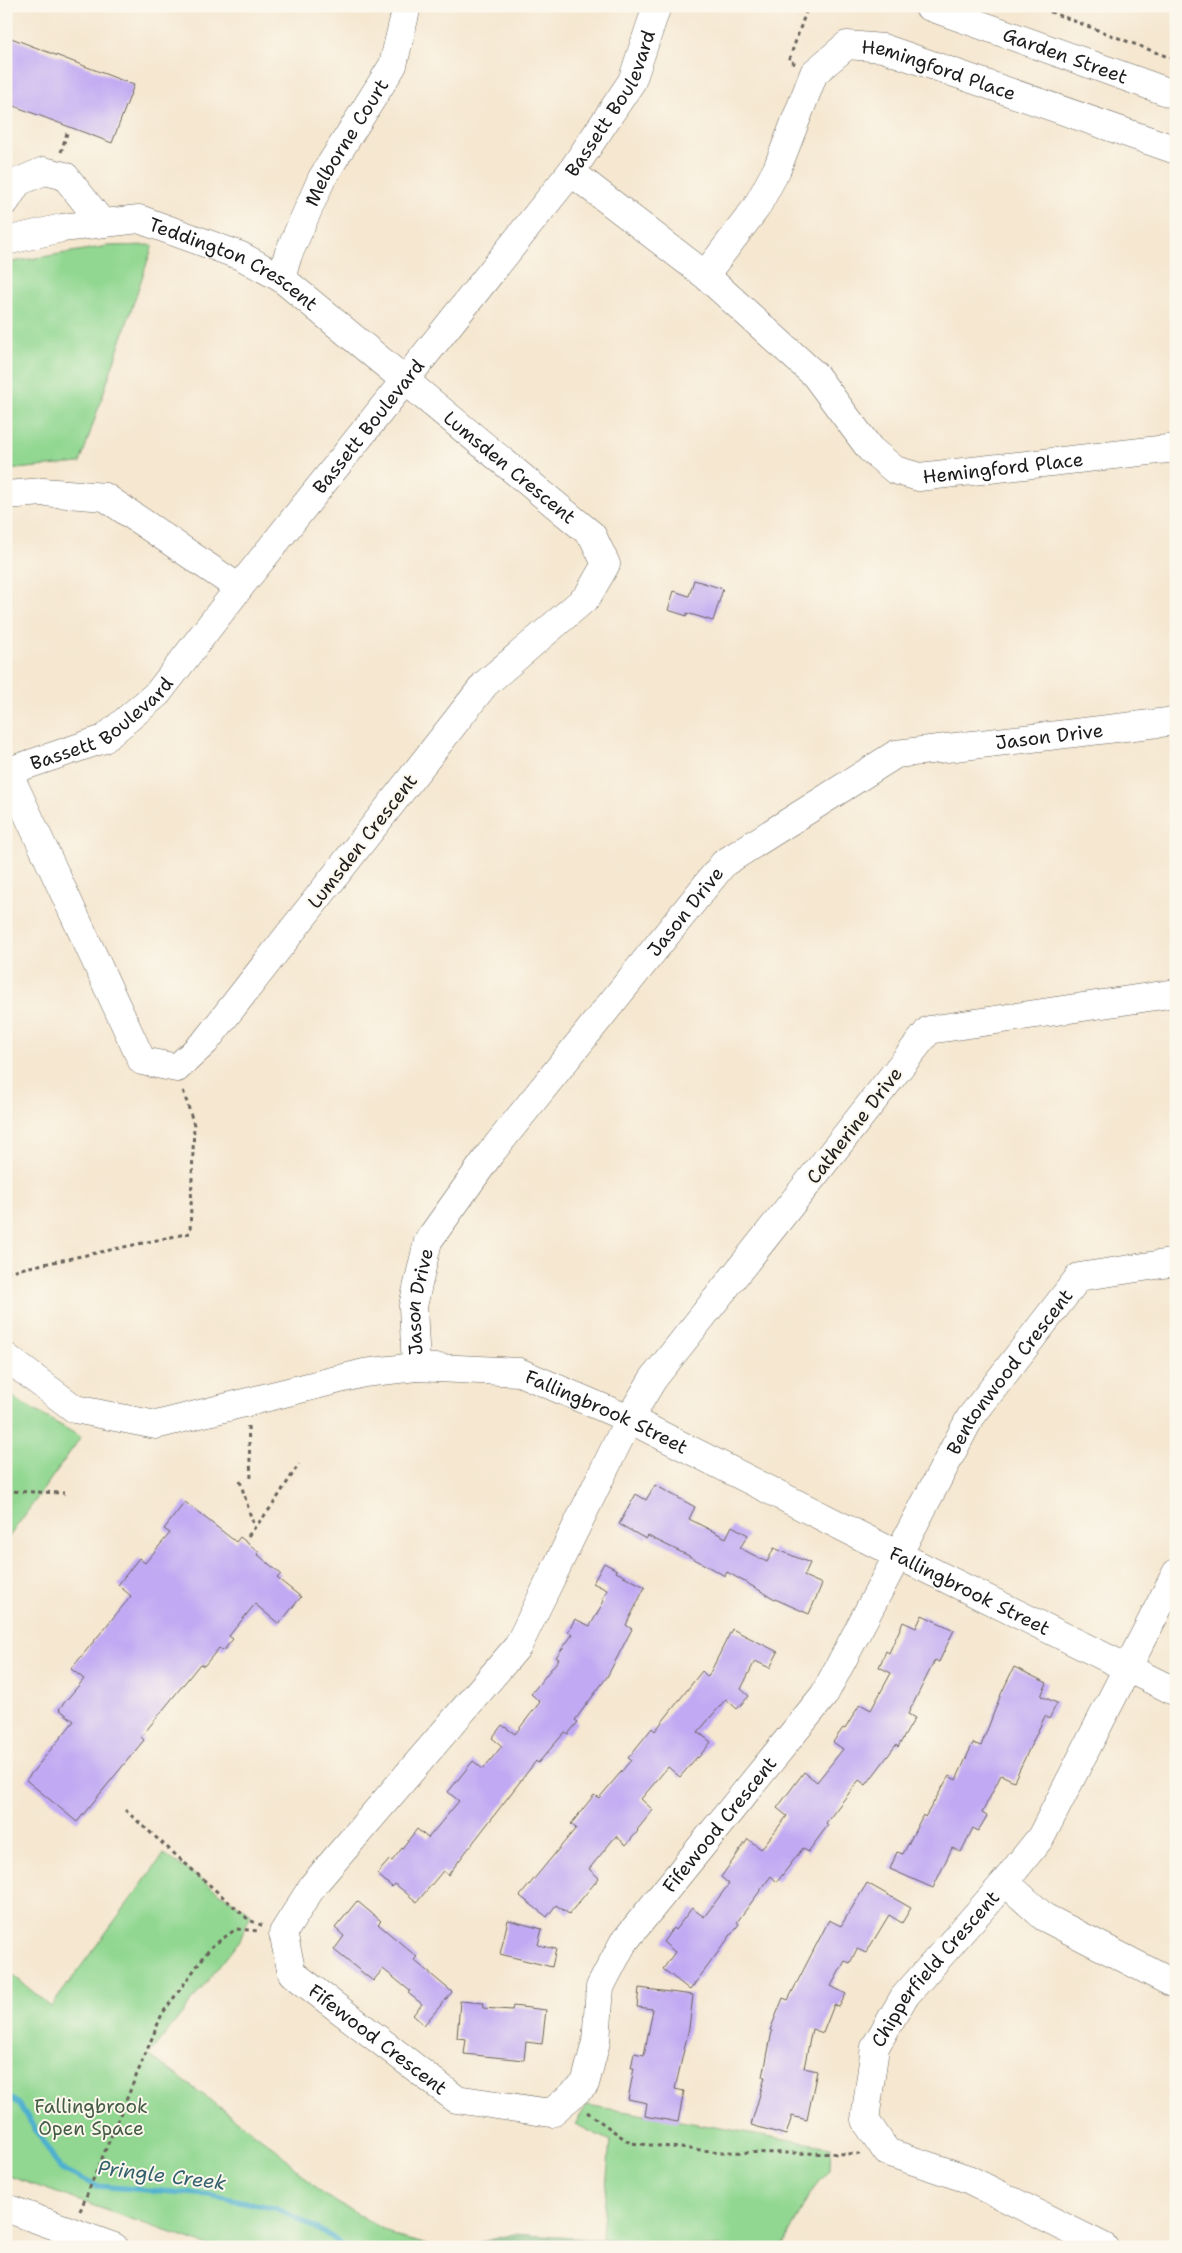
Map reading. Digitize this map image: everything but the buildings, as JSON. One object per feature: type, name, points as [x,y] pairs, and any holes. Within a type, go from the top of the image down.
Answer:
[{"type":"street","name":"Melborne Court","points":[[281,278],[288,255],[322,178],[393,65],[407,6]]},
{"type":"street","name":"Bassett Boulevard","points":[[7,772],[104,738],[158,693],[238,588],[571,172],[632,81],[657,6]]},
{"type":"street","name":"Garden Street","points":[[928,6],[1176,95]]},
{"type":"street","name":"Hemingford Place","points":[[705,275],[756,208],[773,177],[814,73],[847,45],[883,48],[1176,150]]},
{"type":"street","points":[[6,200],[18,182],[44,171],[65,176],[102,223]]},
{"type":"street","name":"Hemingford Place","points":[[571,172],[705,275],[815,375],[870,448],[895,470],[919,477],[1176,448]]},
{"type":"street","name":"Teddington Crescent","points":[[6,241],[62,228],[139,219],[241,256],[281,278],[405,379]]},
{"type":"street","name":"Lumsden Crescent","points":[[177,1068],[205,1042],[485,684],[587,597],[606,564],[592,535],[405,379]]},
{"type":"street","points":[[6,495],[43,492],[105,497],[238,588]]},
{"type":"street","name":"Jason Drive","points":[[416,1367],[413,1306],[428,1241],[490,1154],[724,863],[896,754],[1176,722]]},
{"type":"street","points":[[7,772],[142,1062],[177,1068]]},
{"type":"street","name":"Catherine Drive","points":[[629,1418],[653,1379],[930,1030],[1176,993]]},
{"type":"street","name":"Bentonwood Crescent","points":[[898,1555],[970,1418],[1078,1277],[1176,1262]]},
{"type":"street","name":"Fallingbrook Street","points":[[6,1357],[75,1408],[156,1425],[364,1373],[416,1367],[519,1372],[629,1418],[898,1555],[1176,1692]]},
{"type":"street","points":[[283,1933],[314,1884],[518,1646],[629,1418]]},
{"type":"street","name":"Fifewood Crescent","points":[[283,1933],[292,1973],[456,2099],[551,2113],[585,2084],[596,2042],[600,1987],[623,1943],[824,1695],[898,1555]]},
{"type":"street","points":[[1128,1668],[1176,1573]]},
{"type":"street","name":"Chipperfield Crescent","points":[[892,2154],[887,2152],[865,2120],[875,2047],[904,1996],[1005,1882],[1041,1837],[1128,1668]]},
{"type":"street","points":[[1005,1882],[1044,1917],[1176,1985]]},
{"type":"street","points":[[892,2154],[968,2179],[1104,2247]]},
{"type":"street","points":[[6,2208],[114,2247]]},
{"type":"path","points":[[808,6],[789,60],[814,73]]},
{"type":"path","points":[[1035,6],[1176,60]]},
{"type":"path","points":[[6,1272],[190,1233],[194,1125],[177,1068]]},
{"type":"path","points":[[247,1403],[251,1478]]},
{"type":"path","points":[[248,1536],[299,1464]]},
{"type":"path","points":[[240,1481],[255,1528]]},
{"type":"path","points":[[6,1491],[65,1494]]},
{"type":"path","points":[[125,1810],[249,1920],[283,1933]]},
{"type":"path","points":[[86,2198],[162,2014],[211,1948],[236,1929],[283,1933]]},
{"type":"path","points":[[568,2099],[630,2143],[722,2152],[892,2154]]},
{"type":"green space","points":[[153,245],[80,463],[6,470],[6,263],[108,246]]},
{"type":"green space","points":[[6,1391],[18,1401],[81,1437],[6,1541]]},
{"type":"green space","name":"Fallingbrook Open Space","points":[[164,1854],[251,1914],[240,1940],[149,2055],[275,2148],[322,2194],[397,2237],[436,2247],[211,2247],[6,2175],[6,1969],[51,2007]]},
{"type":"green space","points":[[587,2105],[831,2147],[830,2169],[809,2195],[782,2247],[601,2247],[610,2141],[575,2124]]},
{"type":"green space","points":[[514,2234],[647,2243],[661,2247],[461,2247]]},
{"type":"waterway","name":"Pringle Creek","points":[[6,2095],[19,2104],[60,2168],[96,2186],[211,2195],[279,2209],[328,2235],[345,2247]]}]
